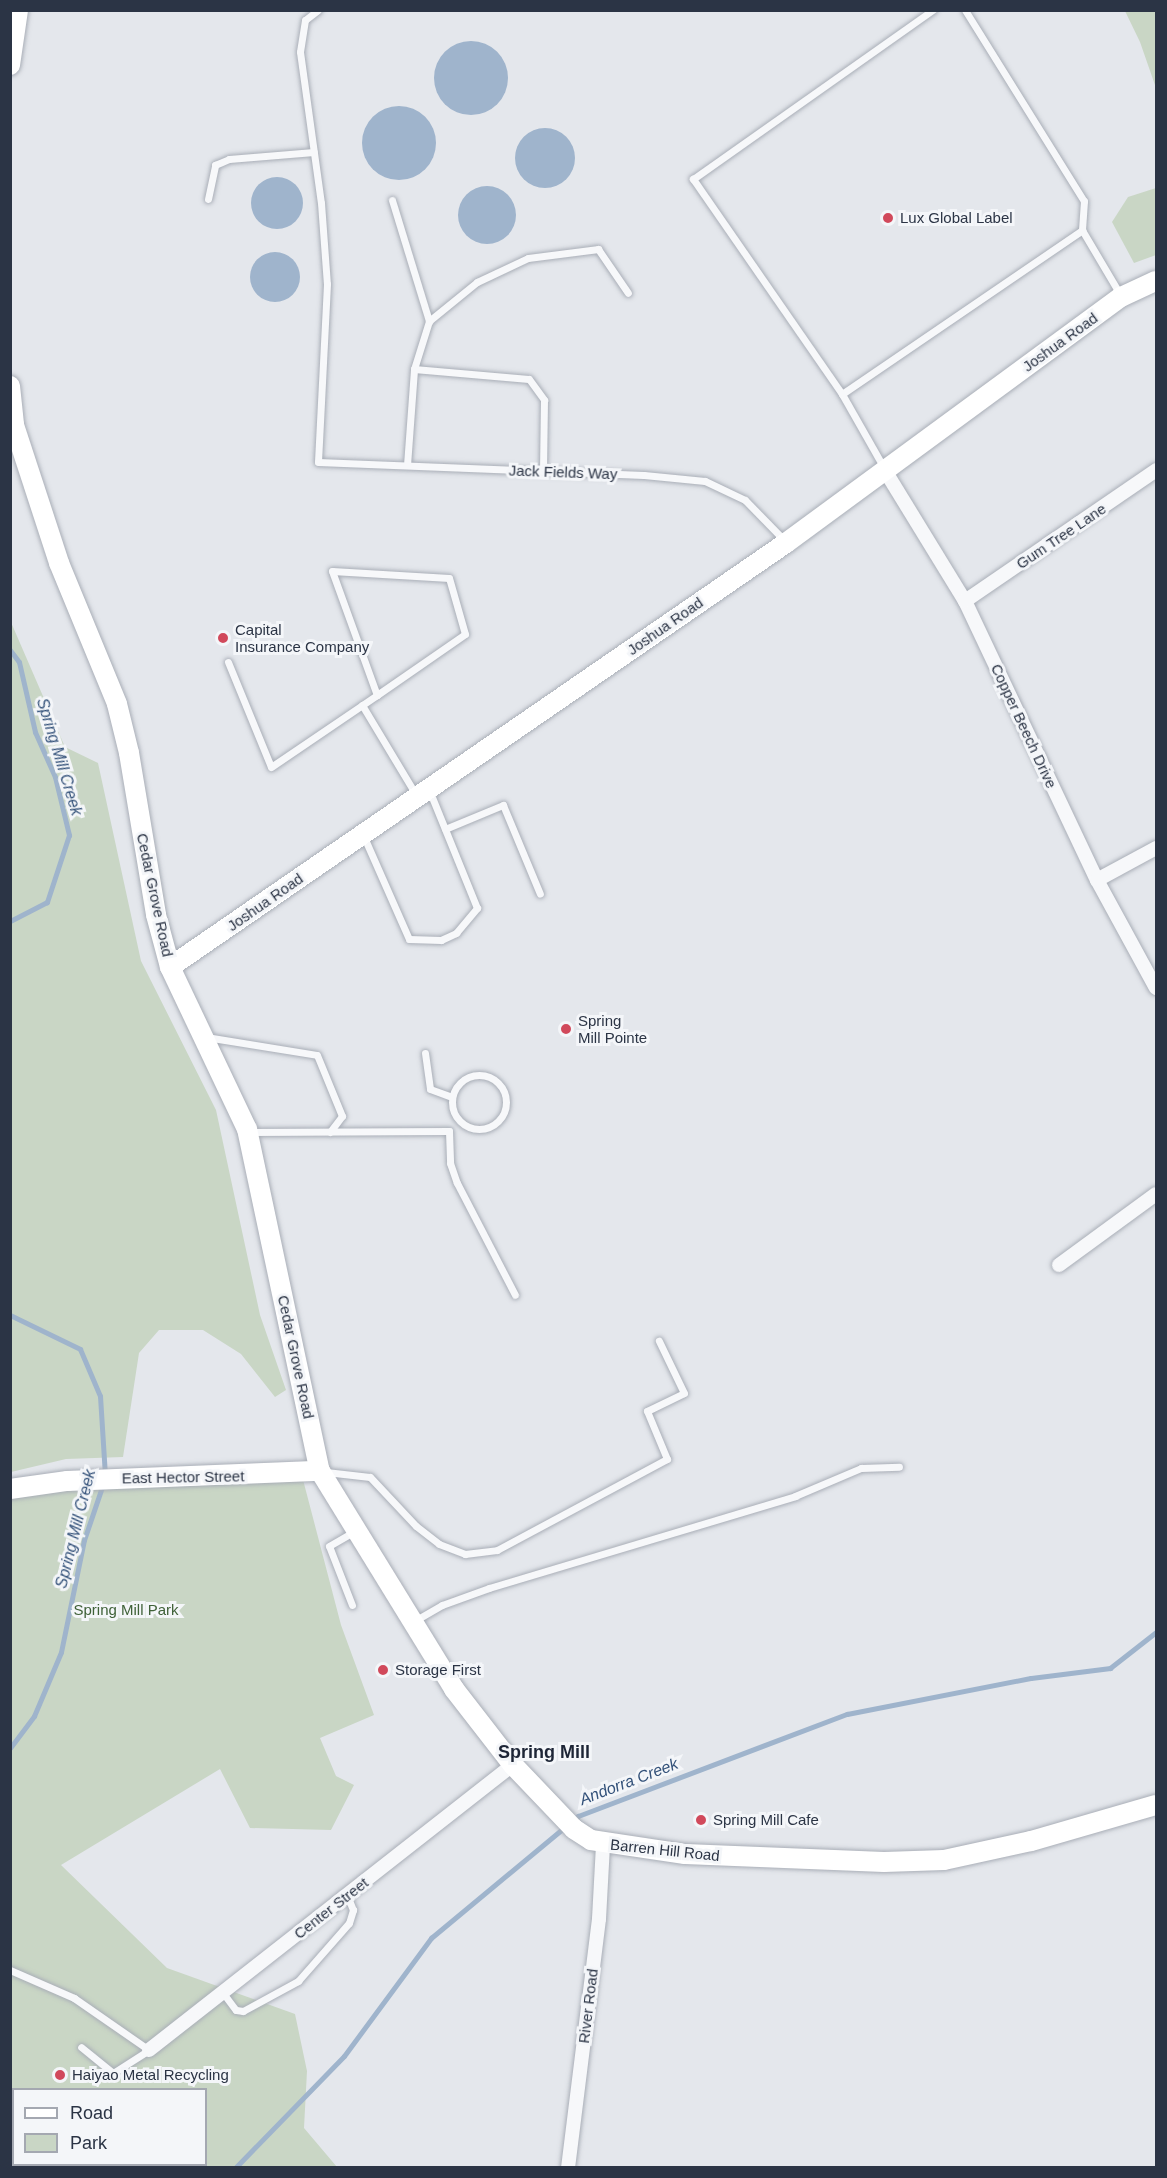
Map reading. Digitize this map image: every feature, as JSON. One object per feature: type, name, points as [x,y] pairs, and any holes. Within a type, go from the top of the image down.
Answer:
[{"type":"main road","points":[[10,65],[18,10]]},
{"type":"main road","name":"Joshua Road","points":[[170,967],[786,543],[1121,297],[1156,281]]},
{"type":"main road","name":"Cedar Grove Road","points":[[10,386],[14,424],[59,563],[117,704],[129,753],[156,915],[170,967],[247,1132],[320,1471]]},
{"type":"main road","name":"East Hector Street","points":[[10,1489],[67,1480],[320,1471]]},
{"type":"main road","name":"Barren Hill Road","points":[[320,1471],[454,1689],[513,1765],[554,1809],[582,1835],[603,1844],[658,1852],[781,1859],[935,1861],[989,1852],[1156,1805]]},
{"type":"street","name":"Copper Beech Drive","points":[[884,469],[965,601],[1097,880],[1156,988]]},
{"type":"street","name":"Gum Tree Lane","points":[[965,601],[1156,470]]},
{"type":"street","points":[[1097,880],[1156,848]]},
{"type":"street","points":[[1059,1265],[1156,1194]]},
{"type":"street","name":"Center Street","points":[[149,2050],[513,1765]]},
{"type":"street","name":"River Road","points":[[568,2168],[599,1919],[603,1844]]},
{"type":"lane","points":[[208,199],[215,165],[229,159],[315,152],[300,52],[305,20],[318,10]]},
{"type":"lane","points":[[884,469],[842,394],[693,178],[933,10]]},
{"type":"lane","points":[[965,10],[1084,201],[1082,230],[1121,297]]},
{"type":"lane","name":"Jack Fields Way","points":[[315,152],[327,284],[318,462],[543,471],[705,482],[745,500],[786,543]]},
{"type":"lane","points":[[392,200],[429,321]]},
{"type":"lane","points":[[842,394],[1082,230]]},
{"type":"lane","points":[[407,465],[414,369],[429,321],[477,282],[528,258],[598,249],[627,293]]},
{"type":"lane","points":[[414,369],[529,379],[544,400],[543,471]]},
{"type":"lane","points":[[228,663],[271,767],[377,695],[465,634],[449,578],[332,571],[377,695]]},
{"type":"lane","points":[[362,705],[445,829],[477,908],[456,933],[425,942],[409,939],[363,835]]},
{"type":"lane","points":[[445,829],[503,805],[540,894]]},
{"type":"lane","points":[[203,1037],[317,1055],[342,1116],[330,1132]]},
{"type":"lane","points":[[425,1053],[430,1089],[452,1097]]},
{"type":"lane","points":[[475,1076],[492,1079],[506,1099],[502,1115],[490,1127],[473,1129],[459,1121],[452,1097],[460,1083],[475,1076]]},
{"type":"lane","points":[[247,1132],[449,1131],[459,1121]]},
{"type":"lane","points":[[449,1131],[450,1163],[457,1183],[515,1295]]},
{"type":"lane","points":[[320,1471],[370,1477],[416,1526],[439,1544],[465,1554],[497,1550],[667,1459],[647,1411],[684,1393],[658,1341]]},
{"type":"lane","points":[[414,1622],[442,1605],[489,1588],[795,1496],[861,1468],[898,1467]]},
{"type":"lane","points":[[352,1605],[329,1546],[357,1530]]},
{"type":"lane","points":[[223,1993],[236,2010],[243,2011],[298,1981],[349,1923],[353,1910],[347,1895]]},
{"type":"lane","points":[[10,1970],[74,1998],[149,2050],[113,2073],[81,2048]]},
{"type":"green space","points":[[1125,11],[1156,11],[1156,88],[1140,42]]},
{"type":"green space","points":[[1156,188],[1156,255],[1134,263],[1112,222],[1128,197]]},
{"type":"green space","points":[[10,620],[65,747],[98,763],[141,961],[216,1110],[260,1315],[286,1390],[275,1397],[241,1354],[203,1330],[159,1330],[139,1353],[123,1457],[66,1459],[11,1472]]},
{"type":"green space","name":"Spring Mill Park","points":[[301,1472],[341,1625],[374,1715],[320,1738],[336,1776],[354,1785],[331,1830],[250,1828],[220,1769],[61,1865],[167,1968],[295,2014],[307,2071],[304,2128],[337,2167],[11,2167],[10,1493]]},
{"type":"water","points":[[471,41],[485,44],[497,52],[505,64],[508,78],[505,92],[497,104],[485,112],[471,115],[457,112],[445,104],[437,92],[434,78],[437,64],[445,52],[457,44]]},
{"type":"water","points":[[392,106],[406,106],[420,112],[430,122],[436,136],[434,157],[420,174],[406,180],[392,180],[378,174],[368,164],[362,150],[362,136],[368,122],[378,112]]},
{"type":"water","points":[[545,128],[562,133],[570,141],[575,158],[570,175],[562,183],[545,188],[528,183],[520,175],[515,158],[520,141],[528,133]]},
{"type":"water","points":[[277,177],[291,181],[299,189],[303,203],[299,217],[291,225],[277,229],[263,225],[255,217],[251,203],[255,189],[263,181]]},
{"type":"water","points":[[481,186],[493,186],[508,194],[516,209],[516,221],[508,236],[493,244],[481,244],[466,236],[458,221],[458,209],[466,194]]},
{"type":"water","points":[[270,252],[280,252],[293,259],[300,272],[300,282],[293,295],[280,302],[270,302],[261,298],[254,291],[250,282],[250,272],[254,263],[261,256]]},
{"type":"waterway","name":"Spring Mill Creek","points":[[10,650],[19,662],[35,732],[55,777],[69,835],[47,902],[10,921]]},
{"type":"waterway","name":"Spring Mill Creek","points":[[10,1315],[80,1349],[100,1396],[105,1475]]},
{"type":"waterway","name":"Spring Mill Creek","points":[[10,1748],[34,1716],[61,1652],[84,1540],[103,1484]]},
{"type":"waterway","name":"Andorra Creek","points":[[235,2168],[344,2056],[431,1938],[578,1816],[847,1714],[1031,1678],[1110,1668],[1156,1632]]},
{"type":"place","name":"Lux Global Label","points":[[888,218]]},
{"type":"place","name":"Capital Insurance Company","points":[[223,638]]},
{"type":"place","name":"Spring Mill Pointe","points":[[566,1029]]},
{"type":"place","name":"Storage First","points":[[383,1670]]},
{"type":"place","name":"Spring Mill Cafe","points":[[701,1820]]},
{"type":"place","name":"Haiyao Metal Recycling","points":[[60,2075]]},
{"type":"district","name":"Spring Mill","points":[[544,1752]]}]
